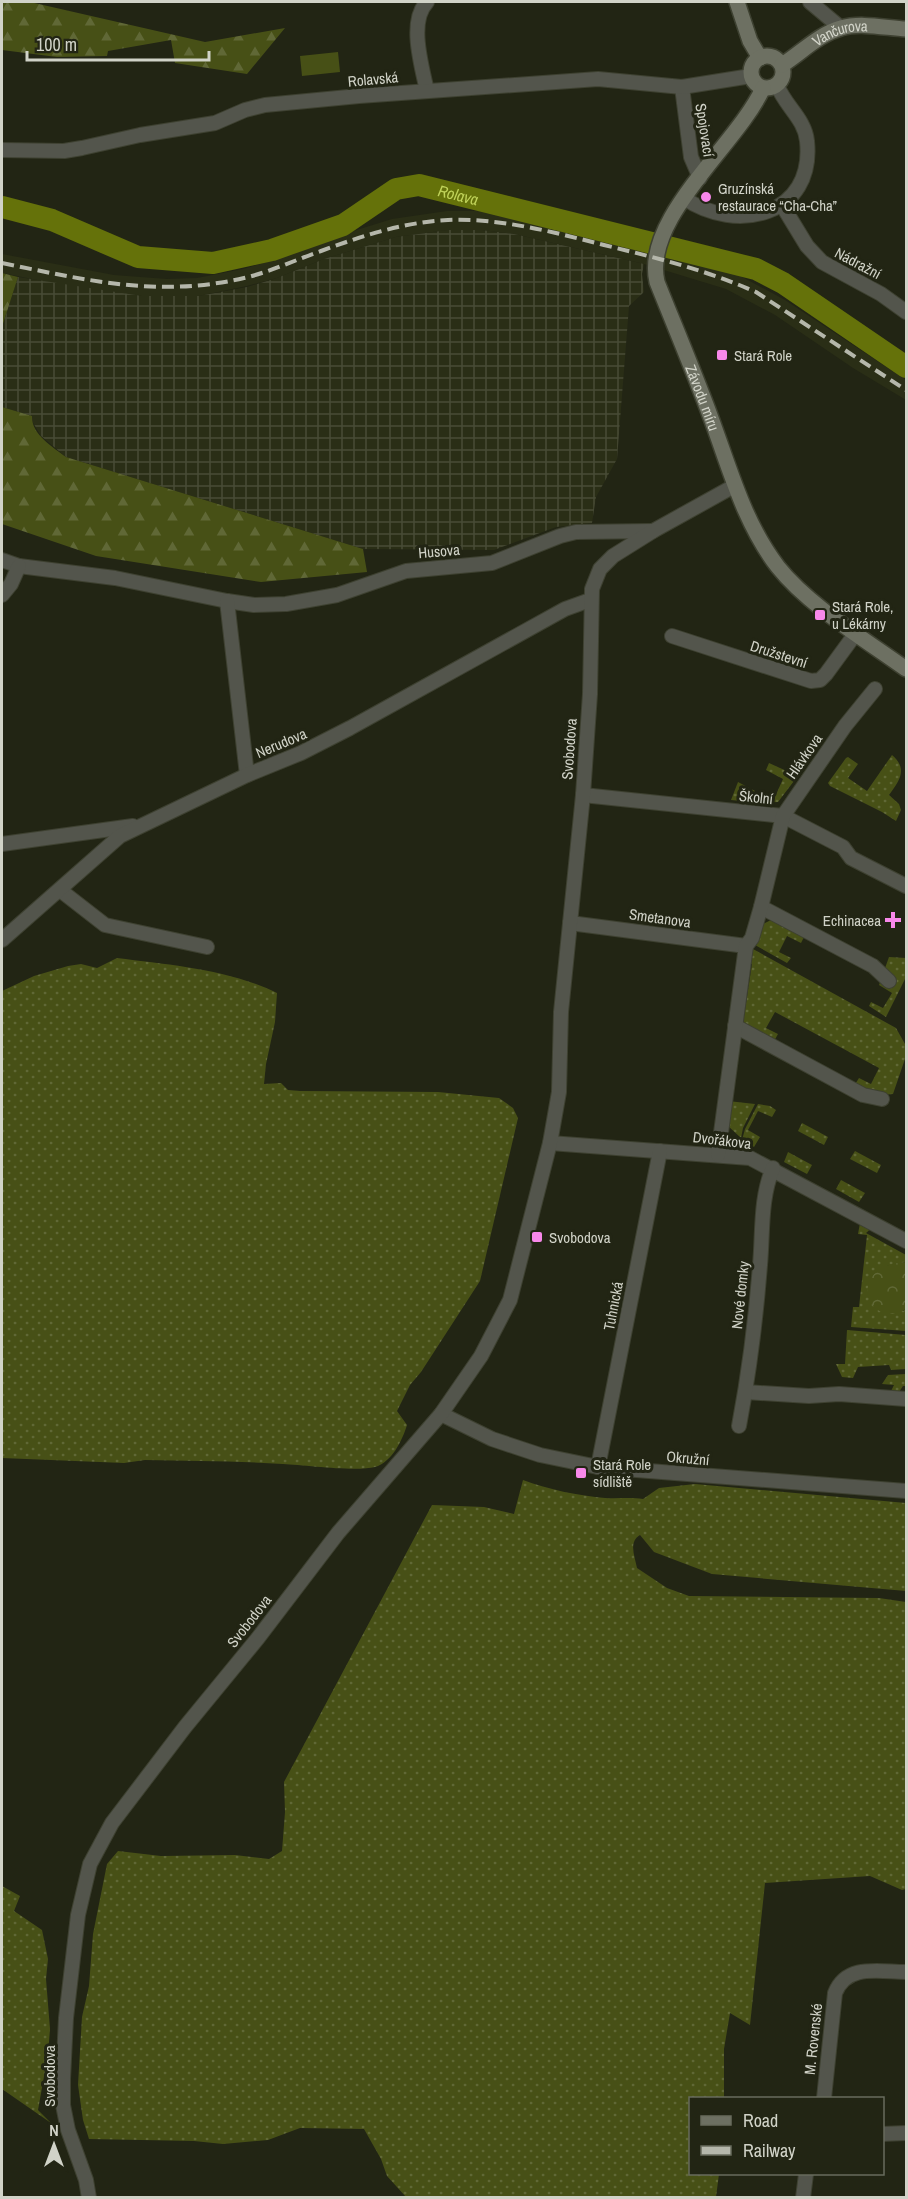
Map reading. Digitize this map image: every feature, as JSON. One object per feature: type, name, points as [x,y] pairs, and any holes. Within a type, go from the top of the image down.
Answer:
[{"type":"main road","points":[[737,2],[750,41],[760,57]]},
{"type":"main road","name":"Vančurova","points":[[782,65],[813,43],[841,28],[858,26],[906,29]]},
{"type":"main road","points":[[770,87],[756,84],[751,76],[752,65],[760,57],[775,57],[782,65]]},
{"type":"main road","name":"Závodu míru","points":[[782,65],[784,76],[770,87],[684,198],[668,223],[658,253],[655,271],[657,282],[712,420],[734,486],[763,543],[779,568],[807,596],[906,669]]},
{"type":"street","points":[[427,2],[422,7],[418,27],[418,46],[427,91]]},
{"type":"street","points":[[810,2],[841,28]]},
{"type":"street","name":"Rolavská","points":[[2,150],[64,151],[140,135],[215,123],[245,110],[265,105],[598,79],[682,87],[751,76]]},
{"type":"street","name":"Spojovací","points":[[682,87],[691,157],[700,178]]},
{"type":"street","points":[[684,198],[695,205],[725,216],[750,215],[782,206],[792,198],[800,186],[807,155],[807,141],[803,126],[781,95],[770,87]]},
{"type":"street","name":"Nádražní","points":[[782,206],[807,246],[822,262],[881,294],[906,312]]},
{"type":"street","name":"Svobodova","points":[[89,2198],[86,2180],[68,2130],[63,2105],[63,2079],[66,2018],[78,1915],[90,1864],[112,1823],[185,1727],[258,1638],[338,1533],[441,1414],[481,1356],[510,1300],[550,1143],[559,1092],[561,1012],[583,795],[590,694],[590,600],[596,578],[605,563],[652,531],[734,486]]},
{"type":"street","name":"Husova","points":[[2,560],[19,566],[115,578],[254,605],[296,602],[337,595],[406,571],[492,563],[576,532],[652,531]]},
{"type":"street","points":[[2,595],[11,584],[19,566]]},
{"type":"street","name":"Nerudova","points":[[2,940],[120,836],[248,775],[301,753],[565,609],[590,600]]},
{"type":"street","points":[[227,601],[248,775]]},
{"type":"street","name":"Družstevní","points":[[672,636],[810,681],[820,680],[826,674],[856,633]]},
{"type":"street","name":"Hlávkova","points":[[718,1155],[746,946],[752,938],[761,907],[783,816],[845,726],[875,689]]},
{"type":"street","name":"Školní","points":[[583,795],[783,816],[843,847],[851,858],[906,885]]},
{"type":"street","points":[[2,844],[145,824]]},
{"type":"street","points":[[60,890],[105,925],[207,946]]},
{"type":"street","points":[[761,907],[873,966],[889,981]]},
{"type":"street","name":"Smetanova","points":[[570,923],[746,946]]},
{"type":"street","points":[[735,1026],[863,1095],[882,1099]]},
{"type":"street","name":"Dvořákova","points":[[550,1143],[750,1158],[773,1168],[906,1241]]},
{"type":"street","name":"Tuhnická","points":[[598,1467],[660,1151]]},
{"type":"street","name":"Nové domky","points":[[739,1426],[746,1392],[760,1266],[766,1183],[773,1168]]},
{"type":"street","points":[[746,1392],[809,1396],[839,1394],[906,1399]]},
{"type":"street","name":"Okružní","points":[[441,1414],[492,1439],[540,1455],[598,1467],[906,1491]]},
{"type":"street","name":"M. Rovenské","points":[[824,2097],[835,1993],[838,1985],[849,1974],[858,1972],[906,1972]]},
{"type":"street","points":[[884,2134],[906,2133]]},
{"type":"street","points":[[803,2198],[806,2175]]},
{"type":"shaded area","points":[[447,211],[482,211],[517,216],[659,250],[733,272],[785,300],[906,380],[906,400],[853,368],[775,315],[726,289],[644,264],[514,234],[481,230],[448,230],[396,237],[324,259],[277,278],[199,296],[142,296],[77,288],[2,273],[2,254],[114,275],[167,279],[197,278],[271,261],[318,242],[392,219]]},
{"type":"shaded area","points":[[448,230],[481,230],[514,234],[644,264],[642,274],[644,292],[629,306],[617,459],[596,497],[592,523],[556,527],[494,550],[363,549],[66,457],[41,436],[32,421],[32,416],[2,407],[2,327],[18,277],[142,296],[199,296],[247,287],[324,259],[396,237]]},
{"type":"green space","points":[[2,2],[30,2],[205,42],[285,28],[247,74],[175,63],[171,40],[108,51],[107,56],[57,57],[2,50]]},
{"type":"green space","points":[[338,52],[340,72],[302,76],[300,56]]},
{"type":"green space","points":[[2,273],[18,277],[2,327]]},
{"type":"green space","points":[[2,407],[32,416],[35,429],[39,434],[66,457],[363,549],[367,572],[261,582],[96,556],[2,524]]},
{"type":"green space","points":[[892,755],[901,770],[901,775],[889,795],[899,804],[901,810],[896,821],[828,783],[848,757],[858,764],[848,778],[867,791]]},
{"type":"green space","points":[[769,763],[791,773],[794,781],[778,802],[758,803],[761,793],[774,799],[783,779],[766,770]]},
{"type":"green space","points":[[738,782],[755,791],[751,802],[731,800]]},
{"type":"green space","points":[[773,919],[805,935],[801,943],[787,936],[779,952],[791,958],[787,963],[755,945],[763,924]]},
{"type":"green space","points":[[753,949],[896,1028],[905,1044],[906,1056],[893,1094],[873,1093],[854,1086],[859,1078],[871,1084],[879,1068],[775,1012],[766,1028],[778,1034],[773,1043],[745,1025],[742,1016],[744,1016],[752,964],[749,963]]},
{"type":"green space","points":[[889,957],[906,958],[906,977],[886,1017],[869,1006],[871,1002],[883,1008],[892,993],[879,985]]},
{"type":"green space","points":[[117,958],[219,973],[277,993],[275,1022],[264,1084],[281,1083],[288,1090],[300,1091],[438,1092],[499,1098],[513,1108],[518,1118],[480,1281],[421,1372],[410,1385],[397,1411],[407,1425],[405,1431],[391,1456],[381,1464],[356,1469],[266,1463],[145,1460],[124,1463],[2,1458],[2,991],[34,976],[68,966],[81,964],[97,968]]},
{"type":"green space","points":[[728,1101],[755,1104],[743,1128],[741,1138],[727,1125]]},
{"type":"green space","points":[[758,1104],[770,1106],[776,1110],[772,1117],[758,1111],[748,1130],[760,1137],[754,1147],[742,1140]]},
{"type":"green space","points":[[802,1123],[828,1137],[824,1145],[798,1131]]},
{"type":"green space","points":[[855,1151],[881,1165],[877,1173],[850,1159]]},
{"type":"green space","points":[[788,1152],[812,1165],[807,1174],[784,1162]]},
{"type":"green space","points":[[841,1180],[865,1193],[859,1202],[836,1189]]},
{"type":"green space","points":[[860,1223],[874,1226],[866,1233],[906,1255],[906,1262],[887,1266],[903,1311],[906,1309],[906,1331],[851,1327],[853,1307],[859,1307],[867,1235],[858,1234]]},
{"type":"green space","points":[[906,1262],[906,1309],[895,1314],[877,1309],[868,1294],[868,1284],[873,1275],[882,1268]]},
{"type":"green space","points":[[847,1330],[906,1335],[906,1369],[891,1370],[889,1365],[858,1367],[853,1378],[842,1377],[836,1364],[845,1364]]},
{"type":"green space","points":[[906,1374],[906,1386],[903,1386],[897,1395],[889,1395],[894,1385],[882,1384],[888,1375]]},
{"type":"green space","points":[[523,1480],[563,1492],[605,1498],[643,1499],[659,1488],[695,1484],[906,1503],[906,1591],[712,1574],[654,1552],[640,1535],[634,1542],[633,1550],[637,1568],[667,1588],[689,1596],[879,1598],[906,1602],[906,1889],[902,1890],[870,1876],[765,1883],[750,2025],[730,2013],[724,2049],[724,2097],[689,2097],[689,2175],[719,2175],[716,2197],[406,2197],[387,2176],[381,2159],[364,2129],[300,2128],[268,2140],[223,2144],[194,2141],[89,2139],[83,2120],[78,2085],[82,2017],[89,1986],[93,1934],[107,1864],[118,1851],[161,1856],[235,1855],[269,1859],[282,1851],[285,1812],[284,1782],[432,1505],[484,1507],[514,1514]]},
{"type":"green space","points":[[2,1886],[20,1896],[14,1911],[42,1930],[48,1959],[46,1979],[50,2029],[38,2110],[51,2123],[2,2089]]},
{"type":"waterway","name":"Rolava","points":[[2,207],[52,220],[138,257],[213,263],[272,250],[343,225],[396,189],[419,185],[756,269],[783,283],[906,367]]},
{"type":"railway","points":[[2,263],[93,280],[152,287],[213,284],[254,275],[383,231],[432,221],[488,221],[566,235],[719,277],[756,292],[906,390]]},
{"type":"place","name":"Gruzínská restaurace “Cha-Cha”","points":[[706,197]]},
{"type":"place","name":"Stará Role","points":[[722,355]]},
{"type":"place","name":"Stará Role, u Lékárny","points":[[820,615]]},
{"type":"place","name":"Echinacea","points":[[893,920]]},
{"type":"place","name":"Svobodova","points":[[537,1237]]},
{"type":"place","name":"Stará Role sídliště","points":[[581,1473]]}]
